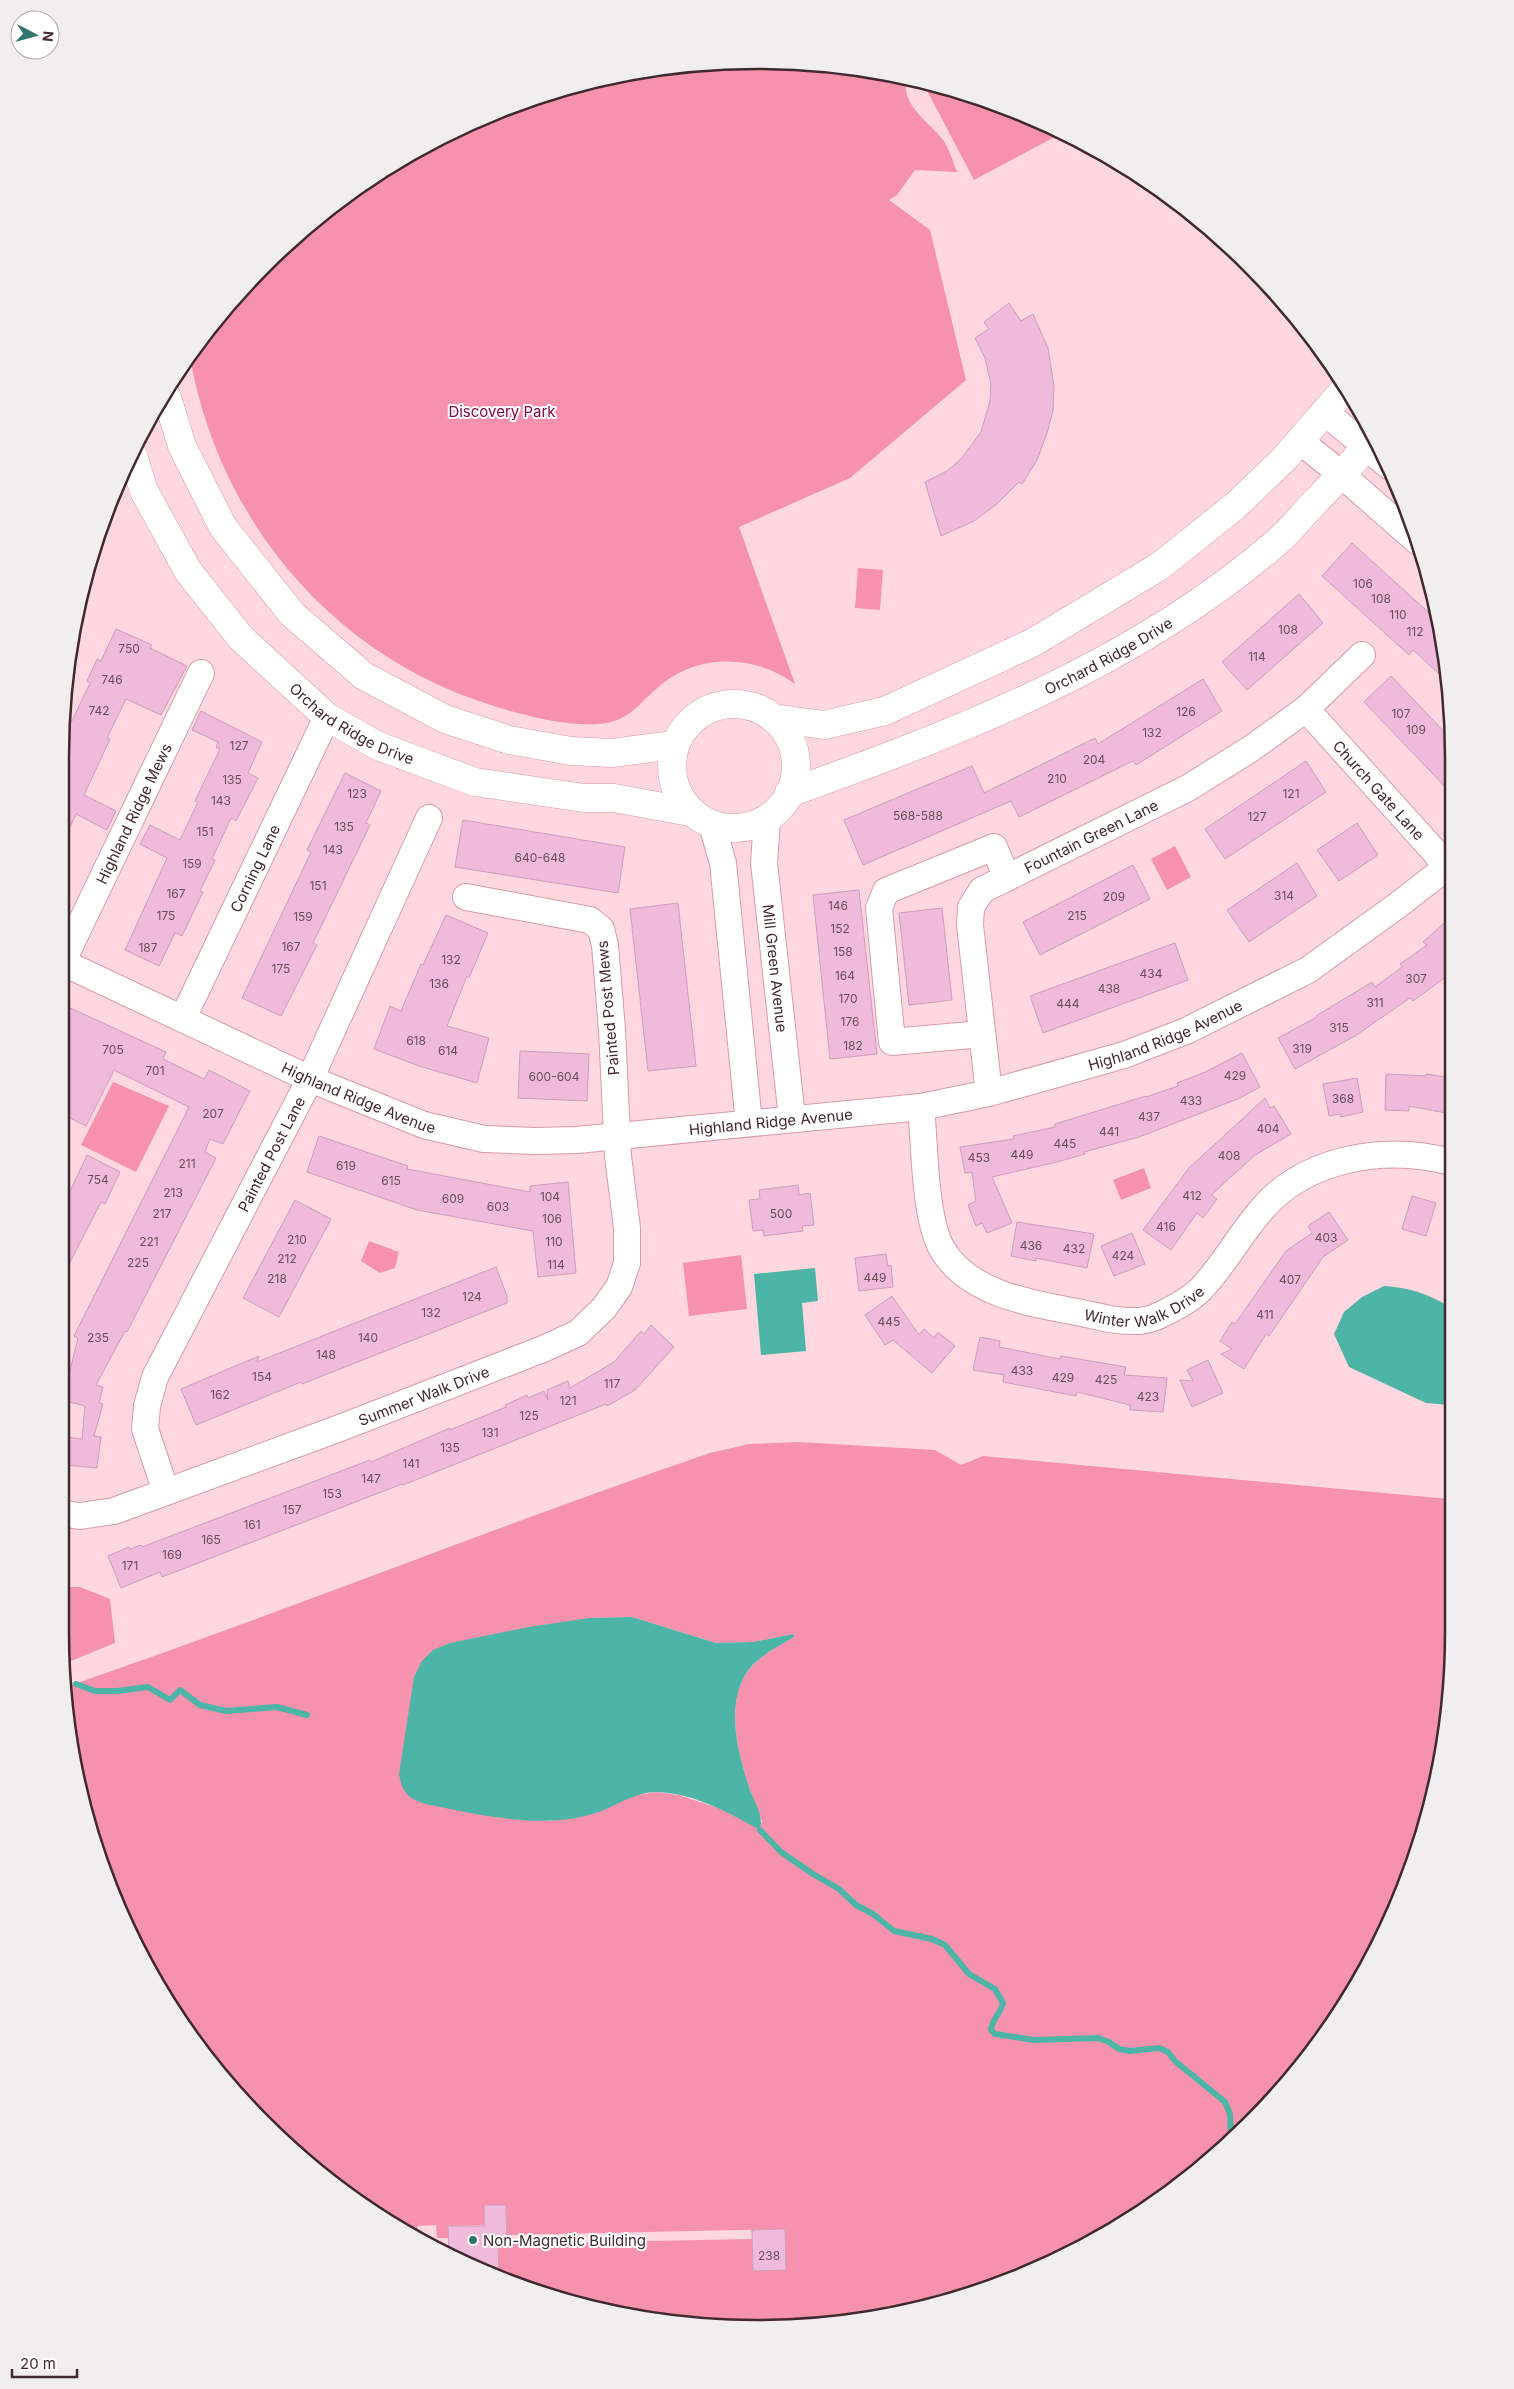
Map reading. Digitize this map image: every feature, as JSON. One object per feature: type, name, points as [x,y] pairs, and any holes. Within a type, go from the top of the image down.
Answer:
[{"type":"street","points":[[773,718],[824,725],[885,711],[1032,643],[1160,566],[1235,506],[1300,441],[1341,394]]},
{"type":"street","points":[[168,401],[182,446],[223,527],[292,614],[364,676],[445,719],[509,740],[571,751],[611,753],[674,745]]},
{"type":"street","points":[[1326,413],[1367,439]]},
{"type":"street","points":[[1300,441],[1408,533]]},
{"type":"street","name":"Orchard Ridge Drive","points":[[789,793],[994,715],[1086,671],[1197,604],[1278,542],[1369,444]]},
{"type":"street","name":"Orchard Ridge Drive","points":[[135,463],[144,491],[188,571],[241,638],[327,717],[378,746],[475,782],[584,798],[614,798],[701,819]]},
{"type":"street","name":"Fountain Green Lane","points":[[989,1093],[970,925],[971,907],[982,890],[1188,788],[1252,748],[1306,709],[1362,655]]},
{"type":"street","name":"Highland Ridge Mews","points":[[69,948],[201,673]]},
{"type":"street","points":[[701,819],[720,828],[742,829],[758,825],[784,804],[796,776],[795,754],[790,739],[781,725],[756,707],[738,703],[709,708],[694,717],[682,730],[674,745],[671,770],[677,795],[701,819],[722,862],[749,1124]]},
{"type":"street","name":"Church Gate Lane","points":[[1306,709],[1445,861]]},
{"type":"street","name":"Corning Lane","points":[[182,1018],[327,717]]},
{"type":"street","name":"Painted Post Lane","points":[[166,1492],[146,1429],[147,1406],[155,1377],[310,1079],[429,818]]},
{"type":"street","name":"Mill Green Avenue","points":[[767,819],[763,853],[792,1118]]},
{"type":"street","points":[[982,1034],[892,1042],[879,908],[886,891],[994,848],[1007,878]]},
{"type":"street","name":"Highland Ridge Avenue","points":[[69,965],[310,1079],[424,1125],[484,1139],[535,1142],[617,1137],[792,1118],[921,1107],[989,1093],[1124,1055],[1186,1031],[1308,970],[1445,870]]},
{"type":"street","name":"Painted Post Mews","points":[[466,897],[590,920],[601,929],[605,945],[612,1030],[617,1137]]},
{"type":"street","name":"Winter Walk Drive","points":[[921,1107],[932,1216],[942,1248],[962,1272],[992,1290],[1042,1305],[1114,1321],[1140,1321],[1147,1319],[1169,1311],[1200,1290],[1259,1212],[1285,1186],[1318,1168],[1370,1156],[1402,1153],[1445,1161]]},
{"type":"street","name":"Summer Walk Drive","points":[[69,1514],[80,1516],[114,1511],[340,1428],[578,1333],[604,1308],[619,1287],[627,1263],[627,1228],[617,1137]]},
{"type":"green space","name":"Discovery Park","points":[[712,70],[802,70],[891,82],[906,85],[908,98],[912,105],[943,140],[957,172],[915,170],[897,195],[889,200],[930,230],[966,380],[850,478],[739,527],[795,684],[780,674],[764,667],[729,661],[711,663],[693,667],[677,674],[662,684],[634,710],[619,719],[598,724],[585,724],[532,717],[494,706],[436,684],[383,654],[335,617],[292,575],[256,527],[227,474],[205,417],[192,365],[211,338],[270,270],[338,211],[413,161],[494,121],[536,105],[579,92],[623,82]]},
{"type":"green space","points":[[927,90],[978,105],[1055,137],[974,180]]},
{"type":"green space","points":[[858,568],[883,570],[880,610],[855,608]]},
{"type":"green space","points":[[1175,846],[1191,877],[1167,890],[1151,859]]},
{"type":"green space","points":[[113,1082],[169,1106],[136,1172],[81,1145]]},
{"type":"green space","points":[[1144,1168],[1151,1188],[1121,1200],[1113,1180]]},
{"type":"green space","points":[[369,1241],[399,1252],[395,1268],[380,1273],[361,1261]]},
{"type":"green space","points":[[741,1255],[747,1309],[689,1316],[683,1263]]},
{"type":"green space","points":[[798,1442],[935,1450],[961,1465],[983,1456],[1445,1499],[1444,1677],[1432,1766],[1422,1810],[1409,1853],[1393,1895],[1353,1976],[1329,2014],[1303,2051],[1244,2119],[1176,2178],[1101,2228],[1061,2249],[1020,2268],[978,2284],[935,2297],[891,2307],[802,2319],[712,2319],[667,2314],[579,2297],[499,2270],[499,2244],[752,2239],[753,2271],[786,2270],[785,2229],[507,2235],[506,2205],[484,2205],[484,2225],[448,2226],[448,2238],[437,2238],[436,2225],[418,2226],[417,2230],[413,2228],[338,2178],[303,2149],[270,2119],[211,2051],[161,1976],[140,1936],[121,1895],[105,1853],[92,1810],[82,1766],[71,1685],[710,1453],[749,1444]],"holes":[[[632,1617],[716,1643],[753,1642],[794,1634],[794,1637],[766,1654],[748,1671],[738,1693],[735,1711],[739,1749],[749,1788],[762,1821],[760,1829],[721,1809],[679,1795],[657,1792],[636,1795],[551,1821],[511,1819],[467,1812],[450,1643],[589,1618]]]},
{"type":"green space","points":[[69,1587],[80,1587],[110,1599],[115,1643],[70,1662]]},
{"type":"shaded area","points":[[815,1268],[818,1301],[802,1303],[806,1351],[761,1355],[754,1274]]},
{"type":"shaded area","points":[[1384,1286],[1418,1292],[1445,1304],[1445,1405],[1426,1403],[1349,1367],[1334,1334],[1344,1312],[1362,1297]]},
{"type":"shaded area","points":[[632,1617],[716,1643],[753,1642],[794,1634],[794,1637],[766,1654],[748,1671],[739,1690],[736,1704],[736,1734],[750,1790],[760,1815],[760,1830],[711,1805],[671,1793],[657,1792],[639,1795],[598,1812],[572,1819],[537,1821],[502,1818],[431,1805],[417,1801],[407,1794],[399,1774],[414,1677],[422,1661],[433,1650],[450,1643],[529,1627],[589,1618]]},
{"type":"building","points":[[1009,303],[1021,321],[1033,314],[1048,348],[1054,386],[1053,410],[1048,430],[1037,460],[1022,484],[1019,482],[997,504],[974,521],[941,536],[925,482],[947,471],[961,459],[981,432],[990,401],[991,384],[985,358],[975,338],[989,329],[984,322]]},
{"type":"building","points":[[1352,543],[1430,614],[1440,674],[1413,650],[1409,655],[1322,576]]},
{"type":"building","points":[[1299,594],[1323,623],[1247,690],[1222,662]]},
{"type":"building","points":[[116,629],[152,645],[150,648],[187,666],[161,715],[126,699],[107,738],[110,739],[84,795],[116,811],[107,830],[76,814],[69,829],[70,720],[72,721],[90,683],[87,681],[97,659],[101,661]]},
{"type":"building","points":[[1391,676],[1444,732],[1445,787],[1364,702]]},
{"type":"building","points":[[1203,679],[1222,711],[1136,765],[1133,761],[1019,817],[1011,801],[863,865],[844,820],[972,766],[984,793],[1095,738],[1098,744]]},
{"type":"building","points":[[201,711],[262,742],[248,773],[258,778],[236,821],[231,818],[212,859],[215,860],[200,891],[203,892],[182,936],[175,933],[159,966],[125,950],[167,858],[140,844],[150,825],[180,840],[198,802],[195,801],[220,749],[216,747],[218,742],[192,730]]},
{"type":"building","points":[[1306,761],[1326,792],[1225,859],[1205,829]]},
{"type":"building","points":[[345,773],[381,791],[366,823],[370,825],[313,943],[317,945],[281,1016],[242,998],[311,852],[307,850]]},
{"type":"building","points":[[463,820],[625,847],[618,893],[455,867]]},
{"type":"building","points":[[1357,823],[1378,855],[1339,881],[1317,850]]},
{"type":"building","points":[[1297,863],[1317,896],[1249,942],[1227,910]]},
{"type":"building","points":[[1133,865],[1150,899],[1040,955],[1023,922]]},
{"type":"building","points":[[859,890],[877,1054],[830,1059],[813,895]]},
{"type":"building","points":[[678,903],[696,1066],[648,1071],[630,909]]},
{"type":"building","points":[[942,908],[952,1000],[909,1005],[899,913]]},
{"type":"building","points":[[446,915],[488,933],[469,978],[467,976],[447,1026],[489,1038],[477,1083],[419,1066],[374,1049],[390,1006],[401,1011],[421,964],[423,965]]},
{"type":"building","points":[[1445,922],[1445,977],[1413,1001],[1410,998],[1355,1036],[1295,1069],[1278,1038],[1317,1017],[1372,982],[1375,987],[1402,967],[1400,964],[1427,945],[1423,942]]},
{"type":"building","points":[[1175,943],[1188,980],[1043,1033],[1030,996]]},
{"type":"building","points":[[69,1007],[166,1052],[163,1059],[204,1079],[209,1070],[250,1091],[223,1144],[210,1139],[205,1152],[216,1158],[127,1332],[125,1331],[96,1385],[103,1387],[99,1403],[103,1404],[94,1436],[101,1437],[97,1468],[69,1465],[69,1437],[82,1439],[85,1406],[69,1402],[69,1375],[78,1338],[74,1336],[189,1107],[114,1070],[86,1126],[69,1118]]},
{"type":"building","points":[[520,1051],[589,1054],[587,1101],[518,1098]]},
{"type":"building","points":[[1242,1053],[1260,1087],[1240,1098],[1139,1137],[1084,1152],[1085,1154],[1057,1162],[992,1177],[1012,1223],[987,1233],[982,1223],[976,1226],[968,1205],[976,1201],[972,1172],[965,1173],[960,1147],[1014,1139],[1013,1136],[1055,1127],[1055,1124],[1146,1097],[1178,1086],[1177,1083],[1205,1072]]},
{"type":"building","points":[[1386,1074],[1426,1076],[1426,1074],[1445,1077],[1445,1113],[1409,1106],[1409,1111],[1385,1110]]},
{"type":"building","points":[[1357,1078],[1363,1112],[1341,1117],[1340,1114],[1329,1116],[1323,1084]]},
{"type":"building","points":[[1265,1098],[1270,1108],[1274,1106],[1291,1134],[1255,1155],[1211,1195],[1217,1199],[1203,1218],[1197,1213],[1171,1250],[1143,1230],[1189,1168]]},
{"type":"building","points":[[319,1136],[408,1166],[407,1169],[530,1192],[530,1186],[568,1182],[576,1273],[538,1277],[533,1231],[417,1210],[307,1172]]},
{"type":"building","points":[[87,1155],[120,1172],[105,1204],[101,1202],[69,1264],[69,1194]]},
{"type":"building","points":[[798,1185],[799,1195],[810,1193],[814,1225],[802,1226],[803,1231],[764,1236],[763,1230],[753,1231],[749,1200],[760,1199],[759,1190]]},
{"type":"building","points":[[1412,1196],[1436,1203],[1426,1236],[1402,1229]]},
{"type":"building","points":[[295,1200],[331,1219],[279,1317],[243,1298]]},
{"type":"building","points":[[1329,1212],[1348,1240],[1323,1257],[1269,1336],[1266,1334],[1244,1369],[1221,1354],[1232,1349],[1220,1341],[1232,1322],[1235,1324],[1286,1251],[1312,1233],[1308,1226]]},
{"type":"building","points":[[1017,1222],[1094,1234],[1087,1268],[1036,1258],[1036,1261],[1011,1256]]},
{"type":"building","points":[[1132,1233],[1145,1264],[1114,1276],[1101,1246]]},
{"type":"building","points":[[886,1254],[888,1266],[891,1265],[893,1287],[859,1291],[855,1258]]},
{"type":"building","points":[[496,1267],[507,1296],[507,1303],[302,1384],[301,1382],[196,1425],[181,1389],[259,1356],[257,1362]]},
{"type":"building","points":[[892,1296],[919,1335],[924,1329],[934,1338],[938,1332],[955,1346],[932,1373],[893,1340],[885,1345],[865,1315]]},
{"type":"building","points":[[651,1325],[674,1347],[635,1390],[607,1406],[606,1404],[403,1485],[162,1577],[160,1572],[121,1588],[108,1556],[129,1547],[130,1549],[141,1545],[142,1547],[370,1460],[371,1462],[450,1428],[450,1430],[506,1407],[505,1405],[527,1395],[528,1398],[544,1391],[548,1400],[547,1390],[568,1381],[570,1388],[614,1362],[641,1331],[644,1334]]},
{"type":"building","points":[[980,1337],[1000,1341],[999,1347],[1060,1359],[1061,1356],[1126,1367],[1124,1375],[1167,1378],[1163,1412],[1130,1410],[1130,1405],[1077,1392],[1076,1396],[1003,1382],[1004,1375],[973,1370]]},
{"type":"building","points":[[1208,1360],[1223,1393],[1192,1407],[1180,1380],[1193,1381],[1187,1370]]},
{"type":"building","name":"Non-Magnetic Building","points":[[484,2205],[506,2205],[507,2244],[498,2244],[499,2270],[449,2247],[448,2226],[485,2226]]},
{"type":"building","points":[[785,2229],[786,2270],[753,2271],[752,2230]]},
{"type":"waterway","points":[[76,1684],[95,1691],[117,1691],[148,1687],[170,1700],[180,1690],[200,1705],[226,1711],[277,1707],[307,1715]]},
{"type":"waterway","points":[[760,1830],[781,1852],[839,1889],[856,1905],[873,1914],[894,1931],[932,1939],[945,1945],[969,1974],[995,1989],[1003,2003],[992,2026],[991,2030],[995,2034],[1034,2040],[1098,2038],[1109,2042],[1119,2049],[1130,2051],[1159,2048],[1168,2052],[1175,2061],[1225,2102],[1230,2114],[1231,2131]]},
{"type":"place","name":"Non-Magnetic Building","points":[[473,2240]]}]
